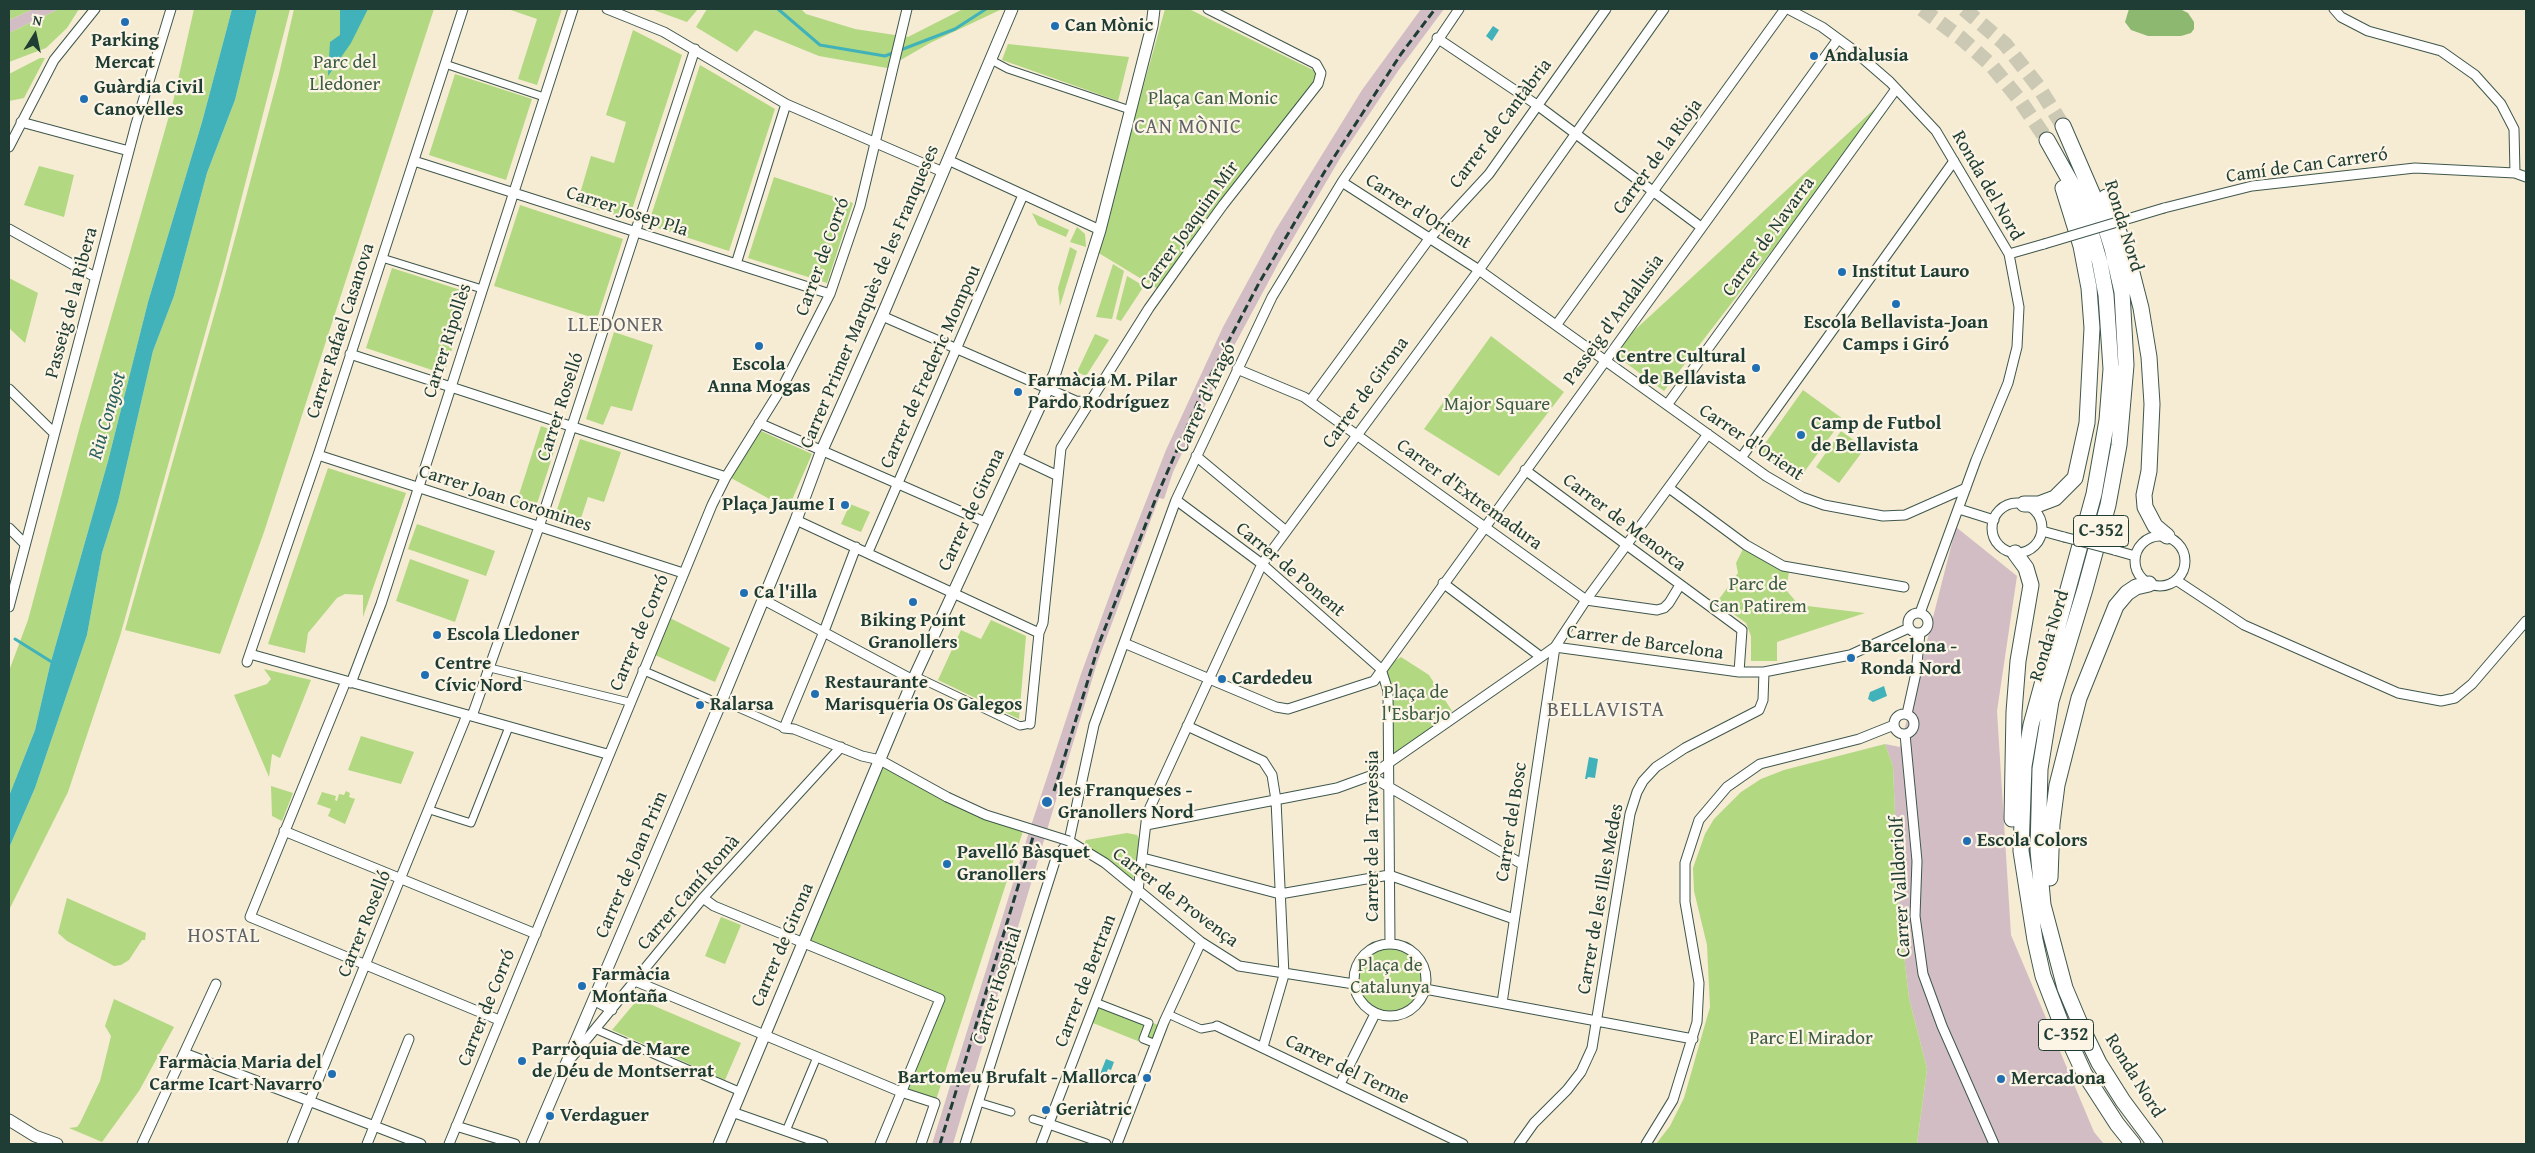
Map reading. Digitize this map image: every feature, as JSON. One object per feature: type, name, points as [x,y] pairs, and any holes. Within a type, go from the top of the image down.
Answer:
[{"type":"highway","name":"Ronda Nord","points":[[2155,1144],[2122,1101],[2099,1063],[2065,988],[2043,905],[2038,850],[2040,770],[2051,701],[2108,505],[2119,445],[2126,366],[2122,292],[2112,248],[2102,216],[2063,126],[2082,146],[2104,193],[2122,239],[2141,308],[2149,357],[2152,404],[2149,471],[2144,495],[2145,507],[2155,526],[2167,536]]},
{"type":"highway","name":"Ronda Nord","points":[[2024,504],[2039,504],[2055,498],[2074,478],[2087,423],[2091,378],[2092,328],[2087,280],[2070,208],[2049,144],[2074,188],[2087,218],[2100,263],[2106,296],[2111,369],[2107,420],[2094,494],[2036,701],[2024,766],[2021,851],[2029,912],[2043,976],[2061,1023],[2084,1073],[2116,1124],[2133,1144]]},
{"type":"highway","points":[[2015,553],[2026,568],[2031,585],[2018,661],[2011,764],[2012,844],[2022,904],[2029,912]]},
{"type":"highway","points":[[2051,940],[2056,928],[2049,865],[2052,824],[2057,785],[2066,741],[2092,662],[2116,606],[2126,593],[2136,587],[2149,584]]},
{"type":"street","points":[[9,147],[54,60],[95,9]]},
{"type":"street","name":"Passeig de la Ribera","points":[[9,607],[129,151],[171,9]]},
{"type":"street","name":"Carrer Rafael Casanova","points":[[348,682],[249,658],[318,455],[462,9]]},
{"type":"street","name":"Carrer Ripollès","points":[[366,964],[250,917],[284,831],[381,604],[572,9]]},
{"type":"street","points":[[607,9],[664,32],[786,104],[943,172]]},
{"type":"street","name":"Carrer de Corró","points":[[449,1144],[536,934],[607,754],[683,573],[726,477],[784,384],[830,294],[860,206],[907,9]]},
{"type":"street","name":"Carrer Primer Marquès de les Franqueses","points":[[762,599],[796,520],[822,450],[882,316],[1012,9]]},
{"type":"street","points":[[1147,9],[1152,26]]},
{"type":"street","name":"Carrer de Girona","points":[[719,1144],[914,678],[1055,373],[1100,230],[1152,26],[1154,9]]},
{"type":"street","name":"Carrer d'Aragó","points":[[1069,841],[1094,725],[1176,500],[1196,456],[1272,297],[1342,182],[1437,38],[1459,9]]},
{"type":"street","name":"Carrer de Cantàbria","points":[[1310,401],[1429,239],[1488,174],[1606,9]]},
{"type":"street","name":"Carrer de Girona","points":[[1146,826],[1147,814],[1262,564],[1479,270],[1664,9]]},
{"type":"street","name":"Ronda del Nord","points":[[1786,9],[1822,26],[1838,39],[1896,89],[1936,131],[2009,254],[2019,307],[2017,346],[2008,383],[1966,488],[1920,613]]},
{"type":"street","name":"Carrer de la Rioja","points":[[1557,324],[1786,9]]},
{"type":"street","points":[[2334,9],[2341,17],[2368,31],[2442,51],[2475,75],[2501,104],[2514,129],[2515,173]]},
{"type":"street","name":"Carrer Joaquim Mir","points":[[1030,724],[1038,633],[1043,623],[1061,448],[1176,270],[1222,205],[1318,84],[1320,73],[1316,64],[1212,11]]},
{"type":"street","points":[[1437,38],[1537,105],[1701,227]]},
{"type":"street","name":"Passeig d'Andalusia","points":[[1124,643],[1276,707],[1288,709],[1374,682],[1381,669],[1443,583],[1838,39]]},
{"type":"street","name":"Carrer Roselló","points":[[292,1144],[401,878],[490,668],[539,527],[695,49]]},
{"type":"street","points":[[991,60],[1008,69],[1130,110]]},
{"type":"street","points":[[445,64],[544,97]]},
{"type":"street","name":"Carrer de Navarra","points":[[1667,404],[1896,89]]},
{"type":"street","points":[[736,264],[786,104]]},
{"type":"street","points":[[21,122],[129,151]]},
{"type":"street","points":[[948,160],[1100,230]]},
{"type":"street","name":"Carrer Josep Pla","points":[[414,161],[830,294]]},
{"type":"street","points":[[1741,458],[1954,161]]},
{"type":"street","name":"Camí de Can Carreró","points":[[2009,254],[2164,208],[2252,186],[2414,168],[2515,173],[2526,177]]},
{"type":"street","name":"Carrer d'Orient","points":[[1342,182],[1479,270],[1557,324],[1766,476],[1802,497],[1824,505],[1883,516],[1905,515],[1966,488]]},
{"type":"street","name":"Carrer de Frederic Mompou","points":[[868,552],[1023,195]]},
{"type":"street","points":[[9,229],[96,277]]},
{"type":"street","points":[[382,258],[482,289]]},
{"type":"street","points":[[882,316],[1076,402],[1090,402]]},
{"type":"street","points":[[350,354],[572,425],[726,477]]},
{"type":"street","name":"Carrer d'Extremadura","points":[[1237,369],[1310,401],[1485,525],[1586,600],[1657,610],[1664,608],[1669,603],[1680,585]]},
{"type":"street","points":[[9,389],[54,433]]},
{"type":"street","points":[[759,423],[985,522]]},
{"type":"street","points":[[1555,647],[1586,600],[1708,434]]},
{"type":"street","name":"Carrer Joan Coromines","points":[[318,455],[683,573]]},
{"type":"street","points":[[1016,456],[1058,476]]},
{"type":"street","points":[[1196,456],[1286,531]]},
{"type":"street","name":"Carrer de Menorca","points":[[1525,470],[1742,630],[1740,672]]},
{"type":"street","points":[[1669,488],[1746,545],[1784,566],[1904,587]]},
{"type":"street","name":"Carrer de Ponent","points":[[1176,500],[1262,564],[1381,669]]},
{"type":"street","points":[[2024,504],[2038,515],[2042,531],[2038,542],[2031,548],[2015,553],[2000,546],[1995,540],[1993,532],[1994,520],[2001,510],[2008,505],[2024,504]]},
{"type":"street","points":[[1959,509],[1994,520]]},
{"type":"street","points":[[796,520],[868,552],[952,595],[1038,633]]},
{"type":"street","points":[[9,528],[25,544]]},
{"type":"street","points":[[2042,531],[2135,556]]},
{"type":"street","points":[[2167,536],[2182,547],[2185,558],[2184,567],[2176,580],[2166,585],[2149,584],[2137,573],[2135,556],[2143,542],[2150,537],[2167,536]]},
{"type":"street","points":[[784,728],[856,547]]},
{"type":"street","points":[[2176,580],[2244,625],[2398,693],[2441,700],[2455,698],[2472,684],[2526,621]]},
{"type":"street","points":[[1443,583],[1541,657]]},
{"type":"street","points":[[762,599],[820,629],[823,634],[914,678],[1020,726],[1030,724]]},
{"type":"street","name":"Carrer de Joan Prim","points":[[532,1144],[721,702],[762,599]]},
{"type":"street","points":[[1920,613],[1928,622],[1926,629],[1920,633],[1913,632],[1909,628],[1909,618],[1914,614],[1920,613]]},
{"type":"street","name":"Carrer de Barcelona","points":[[1146,826],[1337,788],[1370,776],[1555,647],[1740,672],[1764,672],[1850,655],[1909,628]]},
{"type":"street","points":[[1907,714],[1916,673],[1920,633]]},
{"type":"street","name":"Carrer del Bosc","points":[[1502,1003],[1555,647]]},
{"type":"street","points":[[490,668],[629,702]]},
{"type":"street","name":"Carrer de la Travessia","points":[[1381,669],[1388,691],[1390,944]]},
{"type":"street","points":[[642,670],[709,699]]},
{"type":"street","name":"Carrer de les Illes Medes","points":[[1519,1144],[1534,1123],[1567,1090],[1581,1072],[1592,1048],[1630,814],[1636,792],[1656,767],[1685,748],[1759,710],[1763,700],[1764,672]]},
{"type":"street","points":[[348,682],[607,754]]},
{"type":"street","points":[[727,703],[784,728],[794,729],[862,756],[880,760],[947,797],[986,815],[1069,841]]},
{"type":"street","points":[[1646,1144],[1673,1100],[1693,1039],[1699,983],[1685,902],[1685,863],[1699,820],[1727,787],[1760,764],[1859,739],[1894,725],[1897,716],[1907,714],[1912,718],[1914,724],[1911,731],[1906,734],[1899,733],[1894,725]]},
{"type":"street","points":[[1187,726],[1263,761],[1272,775],[1276,800],[1284,975],[1263,1047]]},
{"type":"street","points":[[430,810],[471,823],[509,727]]},
{"type":"street","name":"Carrer Valldoriolf","points":[[1906,734],[1917,861],[1915,916],[1923,974],[1942,1026],[1994,1144]]},
{"type":"street","name":"Carrer Camí Romà","points":[[566,1064],[703,898],[841,747]]},
{"type":"street","points":[[1370,776],[1522,864]]},
{"type":"street","name":"Carrer de Bertran","points":[[1041,1144],[1138,891],[1146,826]]},
{"type":"street","points":[[284,831],[536,934]]},
{"type":"street","name":"Carrer de Provença","points":[[1069,841],[1105,863],[1201,942],[1239,966],[1284,975],[1354,984]]},
{"type":"street","name":"Carrer Hospital","points":[[965,1144],[1056,858],[1069,841]]},
{"type":"street","points":[[1143,858],[1280,894],[1389,875],[1514,919]]},
{"type":"street","points":[[703,898],[714,906],[940,999],[880,1144]]},
{"type":"street","points":[[1117,1144],[1168,1014],[1201,942]]},
{"type":"street","points":[[1390,944],[1403,946],[1420,960],[1426,978],[1425,989],[1420,1002],[1405,1014],[1393,1017],[1375,1014],[1361,1002],[1354,984],[1357,964],[1365,954],[1374,948],[1390,944]]},
{"type":"street","points":[[366,964],[499,1020]]},
{"type":"street","points":[[635,981],[901,1092],[935,1103],[921,1144]]},
{"type":"street","points":[[142,1144],[216,984]]},
{"type":"street","points":[[1425,989],[1693,1039]]},
{"type":"street","points":[[593,1000],[612,1010]]},
{"type":"street","points":[[1095,1002],[1149,1024],[1143,1038],[1156,1044]]},
{"type":"street","points":[[1168,1014],[1201,1029],[1216,1026]]},
{"type":"street","points":[[1340,1084],[1375,1014]]},
{"type":"street","name":"Carrer del Terme","points":[[1216,1026],[1463,1144]]},
{"type":"street","points":[[595,1029],[741,1092]]},
{"type":"street","points":[[367,1144],[409,1039]]},
{"type":"street","points":[[184,1053],[420,1144]]},
{"type":"street","points":[[786,1131],[817,1057]]},
{"type":"street","points":[[978,1102],[1011,1112]]},
{"type":"street","points":[[732,1112],[823,1144]]},
{"type":"street","points":[[1033,1119],[1106,1144]]},
{"type":"street","points":[[9,1120],[33,1140],[56,1144]]},
{"type":"street","points":[[456,1126],[516,1144]]},
{"type":"shaded area","points":[[33,9],[59,9],[9,33],[9,20]]},
{"type":"shaded area","points":[[1421,9],[1444,9],[1398,71],[1342,155],[1278,264],[1227,359],[1173,472],[1164,499],[1159,498],[1097,663],[953,1144],[932,1144],[1027,838],[1081,674],[1166,450],[1223,327],[1275,231],[1362,90]]},
{"type":"shaded area","points":[[1956,527],[2017,576],[1997,711],[2011,935],[2094,1132],[2104,1144],[1917,1144],[1927,1069],[1909,998],[1899,912],[1893,766],[1885,744],[1900,747]]},
{"type":"green space","points":[[9,9],[33,9],[9,20]]},
{"type":"green space","points":[[59,9],[79,9],[67,28],[46,48],[9,62],[9,33]]},
{"type":"green space","points":[[194,9],[232,9],[202,122],[148,302],[108,461],[50,665],[35,730],[9,796],[9,671],[28,620],[80,426],[173,102]]},
{"type":"green space","points":[[257,9],[290,9],[223,270],[120,636],[68,792],[9,910],[9,848],[35,788],[87,635],[102,553],[118,502],[153,351],[174,296],[207,173],[235,100]]},
{"type":"green space","name":"Parc del Lledoner","points":[[294,9],[434,9],[264,532],[220,654],[125,630],[220,294],[279,74]]},
{"type":"green space","points":[[508,9],[562,9],[537,85],[518,79],[537,19]]},
{"type":"green space","points":[[651,9],[698,9],[687,22]]},
{"type":"green space","points":[[707,9],[801,9],[806,14],[855,29],[908,37],[963,9],[1002,9],[930,43],[887,68],[819,56],[755,30],[737,52],[696,27]]},
{"type":"green space","name":"Plaça Can Monic","points":[[1165,9],[1189,9],[1317,72],[1314,82],[1158,289],[1097,252]]},
{"type":"green space","points":[[2129,9],[2180,9],[2188,13],[2194,22],[2194,29],[2191,33],[2181,36],[2148,36],[2131,30],[2125,22]]},
{"type":"green space","points":[[633,30],[682,55],[629,219],[577,204],[591,156],[614,163],[626,122],[606,115]]},
{"type":"green space","points":[[1008,44],[1129,57],[1118,101],[1002,60]]},
{"type":"green space","points":[[40,58],[45,58],[24,98],[9,101],[9,74]]},
{"type":"green space","points":[[700,65],[775,109],[729,251],[648,225]]},
{"type":"green space","points":[[455,74],[532,99],[506,180],[429,155]]},
{"type":"green space","points":[[1896,89],[1664,391],[1611,352]]},
{"type":"green space","points":[[39,166],[74,175],[64,217],[24,205]]},
{"type":"green space","points":[[774,177],[853,203],[827,283],[748,258]]},
{"type":"green space","points":[[520,205],[623,239],[597,319],[494,286]]},
{"type":"green space","points":[[1032,213],[1069,230],[1066,237],[1038,225]]},
{"type":"green space","points":[[1077,227],[1085,234],[1086,247],[1070,242]]},
{"type":"green space","points":[[1070,247],[1077,251],[1060,306],[1058,288]]},
{"type":"green space","points":[[1113,264],[1124,271],[1112,319],[1096,317]]},
{"type":"green space","points":[[392,268],[470,293],[444,374],[366,348]]},
{"type":"green space","points":[[1127,276],[1144,286],[1121,321],[1116,319]]},
{"type":"green space","points":[[9,278],[38,293],[25,343],[9,328]]},
{"type":"green space","points":[[614,332],[653,345],[632,411],[611,406],[603,425],[586,419]]},
{"type":"green space","points":[[1095,334],[1109,340],[1086,376],[1077,372]]},
{"type":"green space","name":"Major Square","points":[[1491,336],[1564,392],[1499,476],[1424,429]]},
{"type":"green space","name":"Camp de Futbol de Bellavista","points":[[1803,390],[1843,419],[1799,479],[1759,452]]},
{"type":"green space","points":[[541,426],[560,433],[534,513],[515,507]]},
{"type":"green space","points":[[761,431],[812,454],[788,509],[731,478]]},
{"type":"green space","points":[[1841,431],[1865,448],[1839,483],[1816,467]]},
{"type":"green space","points":[[580,439],[621,452],[604,502],[588,497],[578,527],[554,519]]},
{"type":"green space","points":[[328,468],[406,493],[363,617],[363,595],[345,594],[337,598],[308,633],[305,653],[268,644]]},
{"type":"green space","points":[[850,504],[870,512],[861,532],[841,524]]},
{"type":"green space","points":[[417,524],[495,551],[486,576],[408,549]]},
{"type":"green space","name":"Parc de Can Patirem","points":[[1744,547],[1789,572],[1786,590],[1799,605],[1865,613],[1777,642],[1777,661],[1751,661],[1751,636],[1746,623],[1717,602],[1738,573],[1736,563]]},
{"type":"green space","points":[[410,559],[469,580],[455,622],[396,601]]},
{"type":"green space","points":[[670,618],[730,648],[715,682],[655,655]]},
{"type":"green space","points":[[991,620],[1026,636],[1019,719],[938,680],[961,630],[981,639]]},
{"type":"green space","name":"Plaça de l'Esbarjo","points":[[1401,657],[1429,675],[1452,711],[1394,759],[1389,693],[1381,669]]},
{"type":"green space","points":[[264,669],[311,680],[280,758],[272,754],[269,777],[234,695],[267,684],[271,679]]},
{"type":"green space","points":[[361,736],[414,752],[401,784],[348,770]]},
{"type":"green space","name":"Parc El Mirador","points":[[1885,744],[1893,766],[1899,912],[1909,998],[1927,1069],[1917,1144],[1656,1144],[1670,1126],[1684,1098],[1710,1007],[1707,945],[1694,891],[1693,868],[1705,834],[1714,819],[1741,792],[1761,779],[1784,770]]},
{"type":"green space","points":[[880,760],[947,797],[1024,828],[935,1103],[901,1092],[940,999],[803,943]]},
{"type":"green space","points":[[271,786],[293,793],[282,821],[272,816]]},
{"type":"green space","points":[[346,791],[350,793],[349,797],[355,799],[345,824],[328,816],[331,809],[317,804],[322,792],[336,796],[335,800],[337,801],[339,794],[344,795]]},
{"type":"green space","points":[[1127,833],[1137,835],[1140,841],[1137,877],[1127,879],[1085,848],[1085,842],[1086,840]]},
{"type":"green space","points":[[67,898],[146,933],[145,940],[142,940],[129,960],[121,965],[114,966],[67,941],[58,933]]},
{"type":"green space","points":[[721,917],[741,925],[725,964],[705,956]]},
{"type":"green space","name":"Plaça de Catalunya","points":[[1390,942],[1403,945],[1415,952],[1422,964],[1425,977],[1422,990],[1415,1002],[1403,1009],[1390,1012],[1377,1009],[1365,1002],[1358,990],[1355,977],[1358,964],[1365,952],[1377,945]]},
{"type":"green space","points":[[114,999],[174,1027],[139,1091],[102,1142],[69,1128],[77,1127],[80,1123],[100,1081],[111,1036],[105,1026]]},
{"type":"green space","points":[[638,999],[741,1043],[725,1080],[612,1030]]},
{"type":"green space","points":[[1095,1000],[1163,1027],[1155,1048],[1088,1021]]},
{"type":"water","points":[[232,9],[257,9],[235,100],[207,173],[174,296],[153,351],[118,502],[102,553],[87,635],[35,788],[9,848],[9,796],[35,730],[50,665],[108,461],[148,302],[202,122]]},
{"type":"water","points":[[340,9],[368,9],[351,43],[328,76],[330,42],[340,35]]},
{"type":"water","points":[[1493,26],[1499,30],[1492,41],[1486,36]]},
{"type":"water","points":[[1884,686],[1887,696],[1873,702],[1868,699],[1870,692]]},
{"type":"water","points":[[1589,757],[1598,759],[1595,778],[1588,777],[1585,779]]},
{"type":"water","points":[[1106,1059],[1114,1062],[1111,1070],[1108,1069],[1103,1081],[1098,1079]]},
{"type":"waterway","points":[[778,9],[820,45],[885,56],[955,29],[986,9]]},
{"type":"waterway","points":[[15,639],[55,664]]},
{"type":"tunnel","points":[[1922,9],[1961,38],[1991,65],[2019,99],[2047,140]]},
{"type":"tunnel","points":[[1964,9],[2005,44],[2038,86],[2063,126]]},
{"type":"railway","points":[[1054,791],[1100,641],[1156,498],[1204,388],[1259,283],[1325,171],[1401,54],[1435,9]]},
{"type":"railway","points":[[940,1144],[1033,837]]},
{"type":"place","name":"Parking Mercat","points":[[125,22]]},
{"type":"place","name":"Can Mònic","points":[[1055,26]]},
{"type":"place","name":"Andalusia","points":[[1814,56]]},
{"type":"place","name":"Guàrdia Civil Canovelles","points":[[84,99]]},
{"type":"place","name":"Institut Lauro","points":[[1842,272]]},
{"type":"place","name":"Escola Bellavista-Joan Camps i Giró","points":[[1896,304]]},
{"type":"place","name":"Escola Anna Mogas","points":[[759,346]]},
{"type":"place","name":"Centre Cultural de Bellavista","points":[[1756,368]]},
{"type":"place","name":"Farmàcia M. Pilar Pardo Rodríguez","points":[[1018,392]]},
{"type":"place","name":"Camp de Futbol de Bellavista","points":[[1801,435]]},
{"type":"place","name":"Plaça Jaume I","points":[[845,505]]},
{"type":"place","name":"Ca l'illa","points":[[744,593]]},
{"type":"place","name":"Biking Point Granollers","points":[[913,602]]},
{"type":"place","name":"Escola Lledoner","points":[[437,635]]},
{"type":"place","name":"Barcelona - Ronda Nord","points":[[1851,658]]},
{"type":"place","name":"Centre Cívic Nord","points":[[425,675]]},
{"type":"place","name":"Cardedeu","points":[[1222,679]]},
{"type":"place","name":"Restaurante Marisqueria Os Galegos","points":[[815,694]]},
{"type":"place","name":"Ralarsa","points":[[700,705]]},
{"type":"place","name":"les Franqueses - Granollers Nord","points":[[1047,802]]},
{"type":"place","name":"Escola Colors","points":[[1967,841]]},
{"type":"place","name":"Pavelló Bàsquet Granollers","points":[[947,864]]},
{"type":"place","name":"Farmàcia Montaña","points":[[582,986]]},
{"type":"place","name":"Parròquia de Mare de Déu de Montserrat","points":[[522,1061]]},
{"type":"place","name":"Farmàcia Maria del Carme Icart Navarro","points":[[332,1074]]},
{"type":"place","name":"Bartomeu Brufalt - Mallorca","points":[[1147,1078]]},
{"type":"place","name":"Mercadona","points":[[2001,1079]]},
{"type":"place","name":"Geriàtric","points":[[1046,1110]]},
{"type":"place","name":"Verdaguer","points":[[550,1116]]},
{"type":"district","name":"CAN MÒNIC","points":[[1188,128]]},
{"type":"district","name":"LLEDONER","points":[[616,326]]},
{"type":"district","name":"BELLAVISTA","points":[[1606,711]]},
{"type":"district","name":"HOSTAL","points":[[224,937]]},
{"type":"water label","name":"Riu Congost","points":[[108,416]]}]
